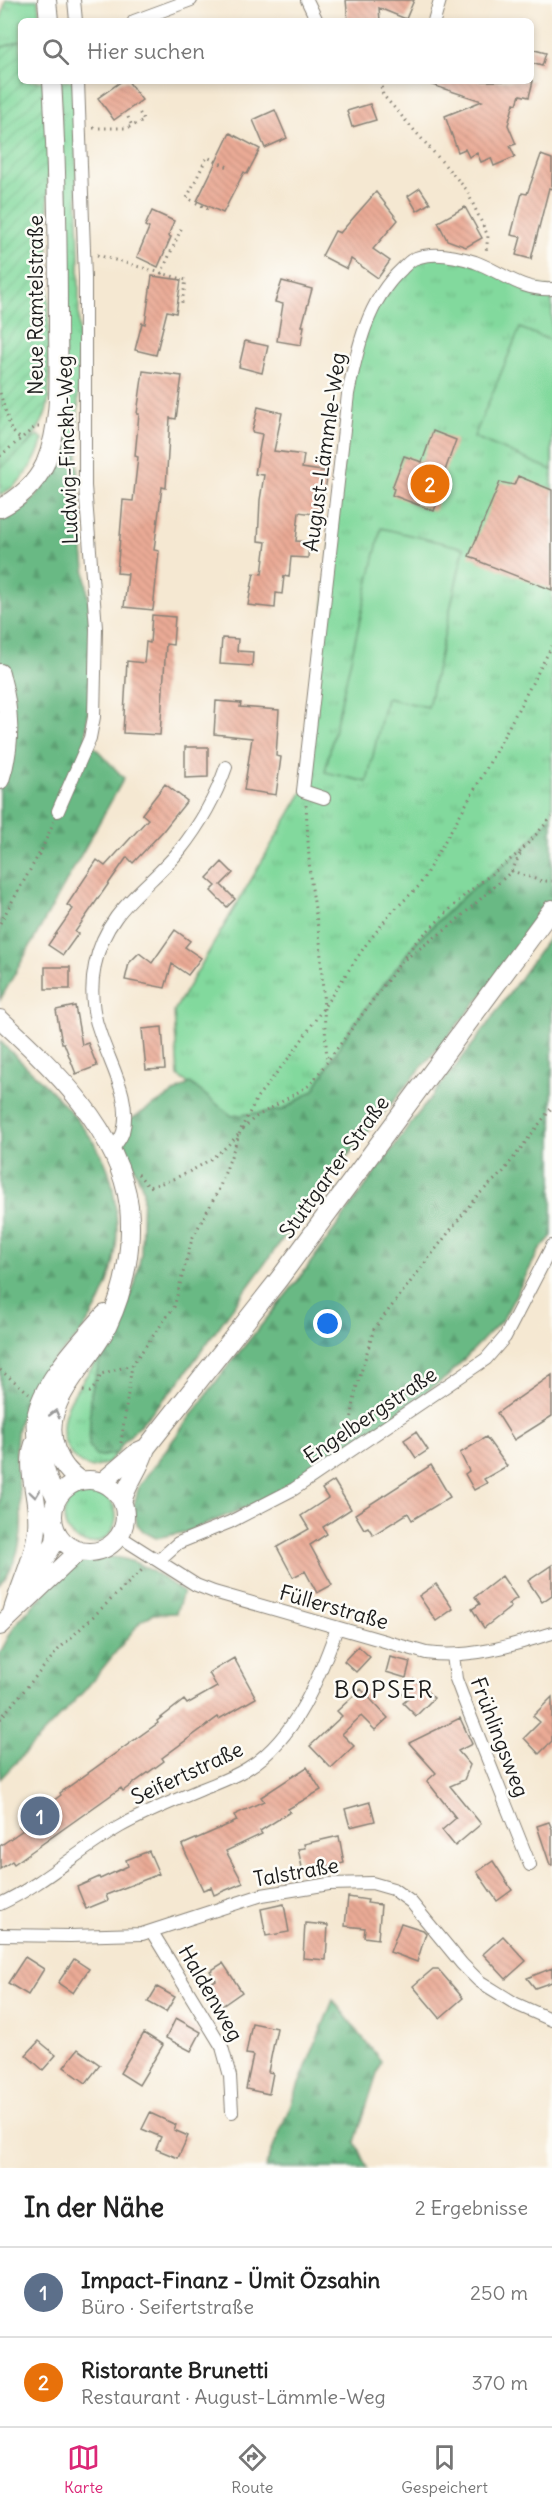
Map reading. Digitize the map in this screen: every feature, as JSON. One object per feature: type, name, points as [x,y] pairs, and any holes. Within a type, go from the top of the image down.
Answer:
[{"type":"main road","points":[[47,0],[49,18]]},
{"type":"main road","name":"Neue Ramtelstraße","points":[[0,508],[26,491],[39,475],[56,426],[58,258],[52,84]]},
{"type":"main road","points":[[0,673],[9,719],[9,741],[0,780]]},
{"type":"main road","name":"Stuttgarter Straße","points":[[122,1502],[143,1460],[146,1448],[285,1271],[552,909]]},
{"type":"main road","points":[[0,1019],[55,1074],[84,1108],[111,1152],[126,1193],[130,1223],[126,1269],[116,1301],[101,1339],[69,1382],[53,1419],[53,1441],[65,1469],[81,1481]]},
{"type":"main road","points":[[57,1499],[40,1456],[36,1437],[36,1417],[42,1398],[57,1373],[116,1301]]},
{"type":"main road","points":[[6,1620],[35,1545],[38,1526],[30,1464],[36,1437]]},
{"type":"main road","name":"Stuttgarter Straße","points":[[102,1482],[137,1452],[146,1448]]},
{"type":"main road","points":[[81,1481],[102,1482],[115,1490],[122,1502],[124,1519],[119,1536],[97,1551],[79,1551],[66,1544],[57,1533],[52,1516],[57,1499],[71,1484],[81,1481]]},
{"type":"main road","points":[[6,1620],[50,1550],[57,1533]]},
{"type":"main road","points":[[6,1620],[79,1551]]},
{"type":"street","points":[[74,0],[76,18]]},
{"type":"street","points":[[142,18],[191,0]]},
{"type":"street","points":[[307,0],[316,18]]},
{"type":"street","points":[[435,18],[440,0]]},
{"type":"street","name":"Ludwig-Finckh-Weg","points":[[58,811],[90,738],[94,717],[96,628],[85,486],[84,252],[78,84]]},
{"type":"street","name":"August-Lämmle-Weg","points":[[303,791],[348,394],[358,347],[376,303],[395,275],[415,258],[445,255],[486,267],[510,281],[535,289],[552,289]]},
{"type":"street","points":[[111,1152],[123,1132],[125,1112],[115,1071],[100,1035],[95,1015],[91,990],[95,963],[102,943],[129,899],[179,850],[198,824],[221,784],[226,767]]},
{"type":"street","points":[[303,791],[324,798]]},
{"type":"street","name":"Engelbergstraße","points":[[159,1560],[178,1543],[276,1500],[352,1452],[477,1366],[494,1351],[505,1337],[552,1246]]},
{"type":"street","name":"Füllerstraße","points":[[119,1536],[196,1585],[404,1648],[453,1655],[507,1647],[552,1633]]},
{"type":"street","name":"Seifertstraße","points":[[0,1904],[32,1886],[105,1836],[135,1819],[236,1775],[261,1759],[286,1732],[299,1712],[319,1675],[337,1628]]},
{"type":"street","name":"Frühlingsweg","points":[[453,1655],[456,1679],[530,1865]]},
{"type":"street","name":"Talstraße","points":[[0,1935],[113,1936],[152,1932],[270,1893],[345,1882],[383,1886],[402,1894],[411,1902],[478,1981],[516,2004],[552,2020]]},
{"type":"street","name":"Haldenweg","points":[[152,1932],[222,2047],[230,2076],[232,2112]]},
{"type":"path","points":[[381,84],[383,95],[466,189],[488,236],[486,267]]},
{"type":"path","points":[[80,128],[127,128],[144,121],[138,111]]},
{"type":"path","points":[[128,117],[132,126]]},
{"type":"path","points":[[208,209],[187,198],[207,157],[230,168]]},
{"type":"path","points":[[161,274],[182,227]]},
{"type":"path","points":[[84,252],[186,280],[181,307]]},
{"type":"path","points":[[0,393],[11,430],[21,439]]},
{"type":"path","points":[[0,456],[35,427],[56,426]]},
{"type":"path","points":[[120,1448],[132,1365],[174,1307],[192,1239],[219,1189],[240,1132],[258,1096],[295,1050],[378,929],[419,886],[484,773],[552,646]]},
{"type":"path","points":[[303,791],[306,805],[310,876],[321,941],[327,1063]]},
{"type":"path","points":[[0,922],[42,849],[58,811]]},
{"type":"path","points":[[134,1176],[139,1174],[149,1187],[174,1180],[199,1168],[227,1146],[254,1118],[310,1084],[416,943],[467,892],[520,852],[552,817]]},
{"type":"path","points":[[401,962],[448,928],[512,871],[520,852]]},
{"type":"path","points":[[512,871],[541,882],[552,881]]},
{"type":"path","points":[[352,1452],[351,1421],[354,1400],[374,1329],[476,1197],[503,1172],[552,1107]]},
{"type":"path","points":[[69,1382],[83,1391],[90,1392],[98,1384],[101,1374],[132,1365]]},
{"type":"path","points":[[0,1370],[33,1396]]},
{"type":"path","points":[[0,1719],[58,1650],[143,1568],[159,1560]]},
{"type":"green space","points":[[6,0],[38,0],[40,18],[18,18],[18,42],[0,48],[0,24]]},
{"type":"green space","points":[[18,42],[18,84],[44,84],[48,149],[49,398],[43,419],[32,438],[18,454],[0,468],[0,48]]},
{"type":"green space","points":[[60,84],[74,84],[79,252],[78,440],[63,437],[65,395]]},
{"type":"green space","points":[[445,254],[552,289],[552,817],[520,852],[467,893],[415,943],[348,1032],[315,1090],[283,1110],[232,1116],[178,1076],[174,1011],[303,791],[348,394],[369,317],[415,258]]},
{"type":"green space","points":[[520,328],[552,341],[552,470],[474,437]]},
{"type":"green space","points":[[38,435],[43,439],[27,472],[8,491],[0,495],[0,468]]},
{"type":"green space","points":[[63,437],[78,440],[79,515],[92,632],[86,738],[124,778],[0,1000],[0,521],[13,515],[34,498],[49,476]]},
{"type":"green space","points":[[381,528],[464,548],[428,707],[386,698],[367,782],[325,772]]},
{"type":"green space","points":[[552,817],[552,906],[494,981],[314,1196],[176,1386],[123,1443],[117,1453],[95,1455],[89,1446],[91,1393],[102,1354],[119,1325],[135,1284],[141,1254],[143,1189],[118,1127],[190,1083],[232,1116],[283,1110],[314,1090],[348,1032],[415,943],[467,893],[520,852]]},
{"type":"green space","points":[[552,933],[552,1236],[539,1251],[503,1319],[447,1377],[319,1469],[255,1504],[186,1532],[156,1538],[144,1532],[137,1524],[134,1505],[139,1486],[224,1371],[298,1280],[411,1123],[477,1039]]},
{"type":"green space","points":[[0,1041],[71,1112],[95,1143],[110,1176],[117,1221],[117,1238],[112,1271],[92,1316],[78,1336],[41,1376],[27,1399],[21,1415],[16,1444],[21,1505],[19,1545],[13,1565],[0,1585]]},
{"type":"green space","points":[[102,1354],[91,1393],[102,1456],[117,1453],[108,1463],[93,1468],[78,1462],[72,1456],[64,1436],[63,1424],[71,1399]]},
{"type":"green space","points":[[90,1491],[100,1493],[108,1499],[114,1507],[116,1517],[114,1527],[108,1535],[100,1541],[90,1543],[80,1541],[72,1535],[66,1527],[64,1517],[66,1507],[72,1499],[80,1493]]},
{"type":"green space","points":[[111,1557],[140,1565],[183,1592],[176,1613],[153,1614],[141,1621],[85,1690],[0,1779],[0,1653],[15,1625],[63,1573],[76,1563]]},
{"type":"green space","points":[[333,2000],[381,2061],[355,2142],[367,2168],[265,2168]]},
{"type":"building","points":[[346,0],[414,0],[406,18],[379,8],[380,18],[348,18]]},
{"type":"building","points":[[534,50],[546,53],[542,66],[534,64]]},
{"type":"building","points":[[118,84],[130,84],[142,100],[114,120],[98,98]]},
{"type":"building","points":[[429,84],[532,84],[529,97],[520,95],[517,104],[514,103],[508,125],[516,144],[510,146],[515,157],[494,166],[491,158],[481,162],[477,153],[469,157],[465,149],[458,152],[445,116],[482,101]]},
{"type":"building","points":[[370,104],[376,120],[352,127],[347,111]]},
{"type":"building","points":[[275,110],[287,138],[265,148],[253,120]]},
{"type":"building","points":[[230,133],[260,149],[247,174],[244,172],[223,213],[197,201]]},
{"type":"building","points":[[541,155],[552,159],[552,189],[549,188],[531,259],[516,255],[521,237],[511,235],[522,193],[527,194]]},
{"type":"building","points":[[420,188],[430,203],[417,211],[408,196]]},
{"type":"building","points":[[376,192],[398,220],[373,249],[390,261],[378,278],[351,259],[347,269],[322,256],[335,231],[340,233]]},
{"type":"building","points":[[465,207],[482,238],[466,247],[447,240],[438,222]]},
{"type":"building","points":[[152,211],[174,221],[168,236],[171,237],[158,267],[137,257],[149,228],[145,226]]},
{"type":"building","points":[[152,276],[181,280],[176,313],[167,311],[156,355],[135,350],[142,323],[145,324]]},
{"type":"building","points":[[282,281],[312,289],[302,326],[304,326],[301,345],[277,341],[283,304],[275,302]]},
{"type":"building","points":[[245,341],[268,346],[262,373],[239,367]]},
{"type":"building","points":[[143,371],[182,376],[176,419],[170,418],[166,488],[162,487],[154,550],[159,551],[153,610],[124,607],[128,574],[117,573],[123,500],[133,501],[138,457],[135,456],[139,414],[137,414]]},
{"type":"building","points":[[258,407],[282,413],[274,451],[304,455],[302,468],[328,472],[321,515],[299,512],[296,541],[309,542],[308,558],[291,557],[289,577],[284,576],[282,594],[276,593],[275,608],[248,605],[254,573],[262,574],[266,542],[258,541],[264,475],[255,474],[262,434],[252,432]]},
{"type":"building","points":[[433,431],[456,440],[442,479],[445,481],[434,511],[392,495],[394,489],[392,488],[404,456],[422,462]]},
{"type":"building","points":[[518,476],[552,490],[552,590],[469,556],[500,482],[514,485]]},
{"type":"building","points":[[152,615],[175,617],[173,645],[166,644],[160,735],[123,733],[127,661],[144,663],[146,642],[150,643]]},
{"type":"building","points":[[222,638],[238,639],[237,651],[253,652],[252,666],[220,664]]},
{"type":"building","points":[[216,701],[241,703],[240,707],[279,710],[276,756],[281,757],[276,795],[244,790],[252,738],[214,734]]},
{"type":"building","points":[[185,747],[208,747],[208,777],[185,778]]},
{"type":"building","points":[[165,784],[187,801],[133,863],[127,857],[75,932],[78,934],[63,955],[48,945],[73,909],[67,905],[97,860],[105,866],[148,819],[142,814]]},
{"type":"building","points":[[222,862],[233,873],[221,885],[235,899],[227,907],[211,891],[216,886],[207,878]]},
{"type":"building","points":[[175,930],[190,941],[185,947],[201,958],[188,975],[172,964],[165,988],[125,980],[129,963],[139,953],[152,963]]},
{"type":"building","points":[[45,967],[70,967],[70,989],[45,989]]},
{"type":"building","points":[[75,1006],[82,1045],[88,1043],[97,1066],[76,1074],[64,1043],[62,1043],[56,1010]]},
{"type":"building","points":[[162,1027],[165,1069],[146,1070],[142,1029]]},
{"type":"building","points":[[552,1375],[552,1416],[514,1440],[497,1413]]},
{"type":"building","points":[[416,1432],[428,1450],[416,1458],[404,1440]]},
{"type":"building","points":[[486,1437],[507,1466],[484,1479],[487,1483],[474,1490],[465,1474],[469,1471],[460,1453]]},
{"type":"building","points":[[431,1465],[450,1497],[412,1520],[408,1513],[373,1535],[368,1527],[364,1529],[355,1514]]},
{"type":"building","points":[[334,1481],[351,1509],[323,1527],[327,1534],[310,1545],[332,1585],[317,1593],[305,1571],[293,1577],[277,1547],[309,1529],[301,1516],[328,1498],[322,1489]]},
{"type":"building","points":[[552,1565],[552,1595],[542,1602],[528,1581]]},
{"type":"building","points":[[502,1576],[517,1598],[508,1604],[511,1607],[484,1628],[472,1609],[480,1604],[475,1597]]},
{"type":"building","points":[[436,1584],[453,1609],[436,1621],[419,1596]]},
{"type":"building","points":[[358,1646],[370,1657],[356,1672],[344,1661]]},
{"type":"building","points":[[390,1657],[410,1662],[406,1678],[386,1672]]},
{"type":"building","points":[[234,1658],[256,1698],[219,1719],[218,1717],[162,1758],[164,1761],[123,1791],[121,1788],[14,1864],[12,1861],[0,1869],[0,1846],[23,1830],[19,1826],[61,1795],[60,1793],[158,1723],[157,1721],[184,1700],[187,1704],[217,1687],[209,1673]]},
{"type":"building","points":[[414,1679],[434,1698],[416,1716],[403,1703],[408,1699],[401,1692]]},
{"type":"building","points":[[361,1689],[388,1718],[375,1730],[361,1716],[342,1734],[354,1746],[331,1768],[310,1746],[342,1716],[337,1711]]},
{"type":"building","points":[[552,1697],[552,1741],[539,1754],[524,1738],[540,1722],[533,1716]]},
{"type":"building","points":[[460,1718],[472,1744],[458,1751],[470,1765],[464,1780],[450,1786],[481,1824],[455,1846],[442,1830],[456,1818],[427,1781],[436,1773],[409,1743]]},
{"type":"building","points":[[307,1767],[321,1790],[288,1809],[290,1812],[260,1831],[262,1834],[226,1851],[243,1883],[214,1895],[211,1887],[203,1890],[182,1845],[237,1821],[234,1815],[264,1801],[261,1797]]},
{"type":"building","points":[[370,1802],[375,1821],[350,1827],[345,1809]]},
{"type":"building","points":[[549,1822],[552,1829],[552,1865],[550,1865],[537,1826]]},
{"type":"building","points":[[339,1836],[344,1863],[303,1872],[298,1849],[305,1848],[304,1844]]},
{"type":"building","points":[[149,1851],[159,1874],[106,1895],[108,1900],[86,1909],[77,1887],[128,1866],[126,1860]]},
{"type":"building","points":[[493,1861],[512,1890],[497,1901],[477,1872]]},
{"type":"building","points":[[348,1897],[381,1905],[378,1939],[364,1937],[365,1928],[345,1926]]},
{"type":"building","points":[[284,1904],[289,1932],[266,1936],[261,1909]]},
{"type":"building","points":[[305,1923],[328,1925],[326,1960],[303,1958]]},
{"type":"building","points":[[401,1923],[426,1933],[417,1962],[390,1952]]},
{"type":"building","points":[[503,1936],[526,1961],[506,1979],[483,1954]]},
{"type":"building","points":[[25,1957],[44,1969],[28,1995],[8,1983]]},
{"type":"building","points":[[74,1959],[89,1969],[73,1993],[58,1983]]},
{"type":"building","points":[[223,1963],[242,1992],[222,2006],[209,1984],[216,1980],[210,1971]]},
{"type":"building","points":[[552,1968],[552,1982],[535,1988],[527,1978]]},
{"type":"building","points":[[433,1969],[438,1969],[463,1998],[440,2018],[413,1986]]},
{"type":"building","points":[[157,1987],[175,1997],[166,2012],[148,2002]]},
{"type":"building","points":[[176,2018],[201,2032],[191,2051],[166,2038]]},
{"type":"building","points":[[252,2023],[277,2028],[268,2072],[273,2073],[269,2094],[246,2089],[253,2055],[246,2054]]},
{"type":"building","points":[[144,2033],[163,2045],[139,2085],[120,2073]]},
{"type":"building","points":[[39,2041],[56,2055],[43,2070],[26,2055]]},
{"type":"building","points":[[78,2049],[100,2065],[86,2083],[64,2067]]},
{"type":"building","points":[[150,2113],[176,2125],[174,2130],[188,2136],[178,2158],[156,2149],[161,2137],[142,2129]]},
{"type":"place","name":"Ristorante Brunetti","points":[[430,484]]},
{"type":"place","name":"Impact-Finanz - Ümit Özsahin","points":[[40,1816]]},
{"type":"district","name":"BOPSER","points":[[384,1689]]}]
